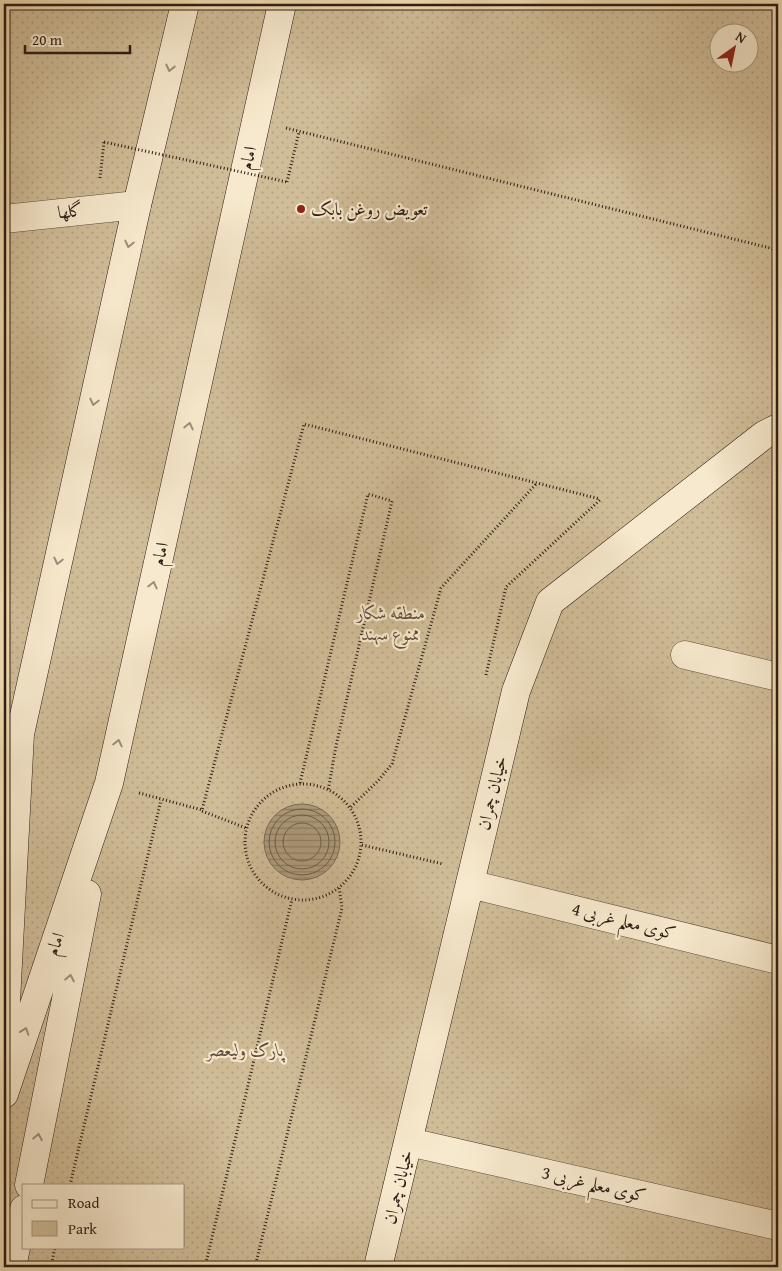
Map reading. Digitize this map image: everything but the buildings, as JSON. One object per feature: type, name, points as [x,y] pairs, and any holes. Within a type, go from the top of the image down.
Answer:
[{"type":"main road","points":[[4,805],[137,205],[185,4]]},
{"type":"main road","name":"امام","points":[[4,1094],[109,783],[282,4]]},
{"type":"main road","name":"گلها","points":[[4,219],[137,205]]},
{"type":"main road","name":"خیابان چمران","points":[[378,1267],[516,691],[550,602],[764,435],[778,428]]},
{"type":"main road","points":[[685,655],[778,677]]},
{"type":"main road","points":[[4,1040],[20,734]]},
{"type":"main road","points":[[28,1184],[109,783]]},
{"type":"main road","name":"کوی معلم غربی 4","points":[[471,878],[778,960]]},
{"type":"main road","name":"کوی معلم غربی 3","points":[[409,1142],[778,1226]]},
{"type":"main road","points":[[12,1267],[22,1219]]},
{"type":"path","points":[[104,142],[287,182],[299,132],[778,250]]},
{"type":"path","points":[[202,810],[304,424],[601,499]]},
{"type":"path","points":[[351,807],[378,781],[392,764],[441,588],[537,484]]},
{"type":"path","points":[[300,783],[368,494],[392,501],[336,746],[328,791]]},
{"type":"path","points":[[109,783],[161,800],[202,810],[246,828]]},
{"type":"path","points":[[300,783],[328,791],[351,807],[360,825],[362,845],[357,865],[347,882],[331,893],[312,900],[292,899],[273,892],[259,880],[249,864],[244,846],[246,828],[253,810],[266,796],[282,787],[300,783]]},
{"type":"path","points":[[70,1184],[161,800]]},
{"type":"path","points":[[362,845],[471,878]]},
{"type":"path","points":[[255,1267],[342,908],[339,888]]},
{"type":"path","points":[[205,1267],[292,899]]},
{"type":"path","points":[[50,1267],[55,1248]]},
{"type":"green space","name":"منطقه شکار ممنوع سهند","points":[[4,4],[778,4],[778,1267],[4,1267]]},
{"type":"water","points":[[302,804],[317,807],[329,815],[337,827],[340,842],[337,857],[329,869],[317,877],[302,880],[287,877],[275,869],[267,857],[264,842],[267,827],[275,815],[287,807]]},
{"type":"place","name":"تعویض روغن بابک","points":[[301,209]]},
{"type":"park label","name":"پارک ولیعصر","points":[[245,1050]]}]
